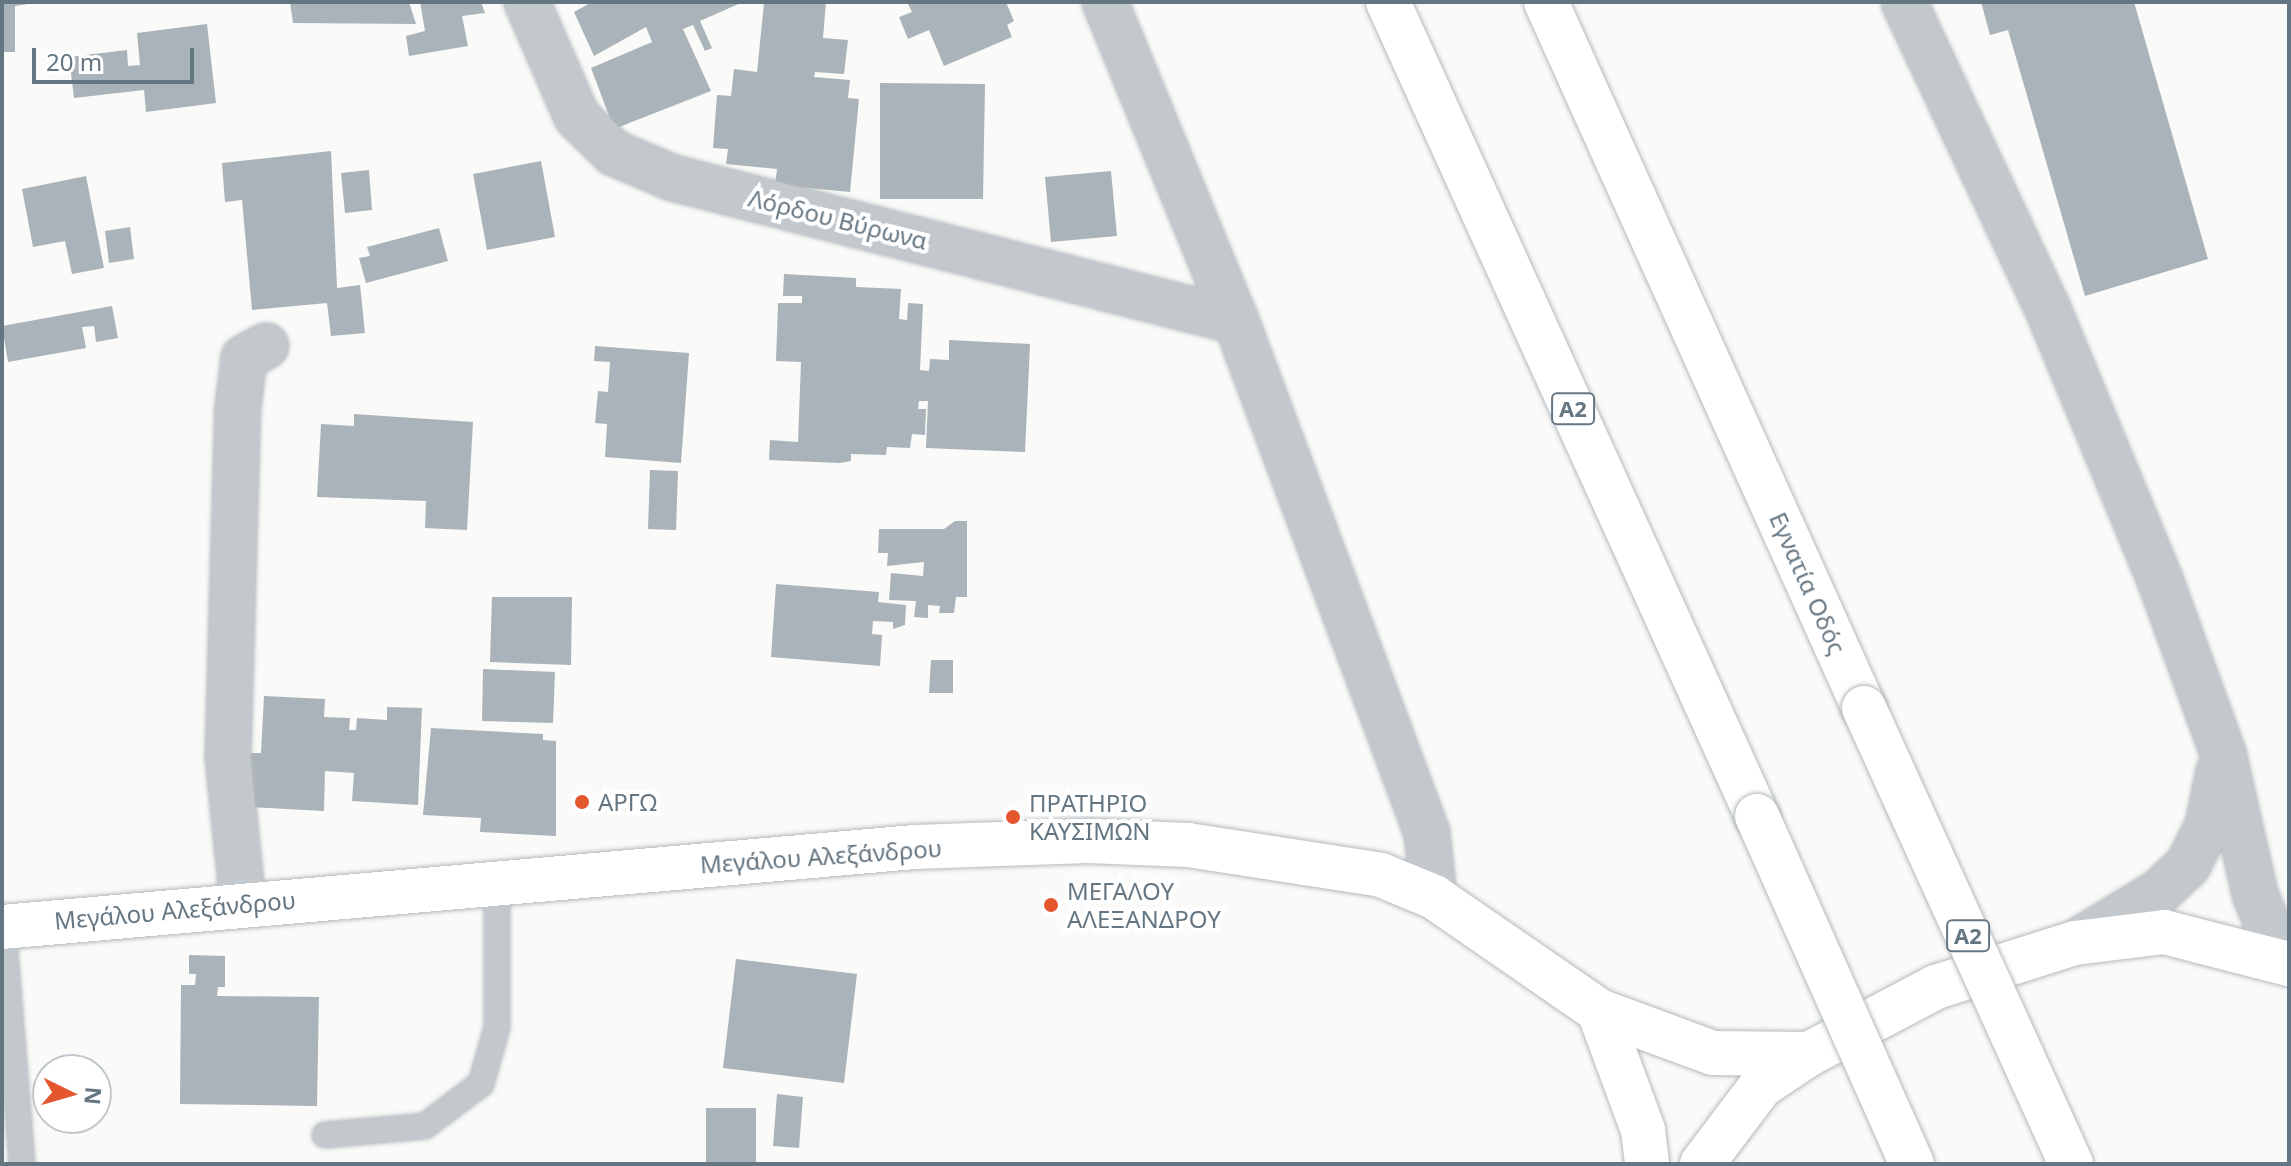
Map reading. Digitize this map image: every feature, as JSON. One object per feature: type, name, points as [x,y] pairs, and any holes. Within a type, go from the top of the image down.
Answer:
[{"type":"main road","name":"Α2","points":[[1388,2],[1912,1164]]},
{"type":"main road","name":"Εγνατία Οδός","points":[[1546,2],[2071,1164]]},
{"type":"main road","name":"Μεγάλου Αλεξάνδρου","points":[[2,927],[915,847],[1088,841],[1305,859],[1381,875],[1434,897],[1599,1011],[1713,1053],[1809,1054]]},
{"type":"main road","points":[[1702,1164],[1761,1086],[1809,1054],[1936,987],[2075,943],[2164,932],[2289,964]]},
{"type":"main road","points":[[1599,1011],[1643,1130],[1647,1164]]},
{"type":"street","name":"Λόρδου Βύρωνα","points":[[527,2],[577,117],[614,153],[673,178],[1236,321]]},
{"type":"street","points":[[1105,2],[1236,321],[1427,833],[1434,897]]},
{"type":"street","points":[[1904,2],[2047,307],[2160,580],[2223,753],[2255,894],[2269,928],[2289,948]]},
{"type":"street","points":[[243,904],[228,756],[238,407],[244,358],[266,346]]},
{"type":"street","points":[[2075,943],[2158,893],[2188,865],[2208,825],[2223,753]]},
{"type":"street","points":[[2,915],[2,927]]},
{"type":"lane","points":[[325,1135],[425,1126],[481,1084],[497,1027],[497,882]]},
{"type":"lane","points":[[2,927],[22,1164]]},
{"type":"building","points":[[2,2],[41,2],[15,6],[15,52],[2,52]]},
{"type":"building","points":[[290,2],[409,2],[416,24],[293,23]]},
{"type":"building","points":[[420,2],[481,2],[485,13],[462,16],[468,46],[409,56],[406,36],[425,31]]},
{"type":"building","points":[[592,2],[743,2],[700,21],[712,48],[705,51],[693,25],[683,29],[711,91],[614,129],[591,68],[652,42],[646,27],[594,56],[574,12]]},
{"type":"building","points":[[826,2],[823,38],[848,40],[844,74],[815,72],[814,77],[850,80],[848,98],[859,99],[850,192],[775,185],[777,169],[726,164],[728,149],[713,148],[717,95],[731,96],[734,69],[757,72],[764,3]]},
{"type":"building","points":[[907,2],[1006,2],[1014,21],[1007,25],[1012,37],[944,66],[929,30],[908,39],[899,17],[912,12]]},
{"type":"building","points":[[1981,2],[2134,2],[2208,259],[2085,296],[2008,30],[1990,35]]},
{"type":"building","points":[[207,24],[216,103],[146,112],[144,90],[74,98],[69,57],[127,50],[128,66],[140,65],[137,33]]},
{"type":"building","points":[[880,83],[985,84],[983,199],[880,199]]},
{"type":"building","points":[[331,151],[337,288],[360,285],[365,333],[331,336],[327,303],[252,310],[242,200],[225,202],[222,163]]},
{"type":"building","points":[[541,161],[555,237],[487,250],[473,174]]},
{"type":"building","points":[[369,170],[372,210],[345,213],[341,173]]},
{"type":"building","points":[[1111,171],[1117,236],[1051,242],[1045,177]]},
{"type":"building","points":[[86,176],[104,268],[72,274],[65,241],[33,247],[22,189]]},
{"type":"building","points":[[130,227],[134,259],[109,263],[105,231]]},
{"type":"building","points":[[439,228],[448,261],[366,283],[359,258],[370,256],[367,247]]},
{"type":"building","points":[[784,274],[856,278],[856,287],[901,289],[899,319],[907,320],[908,303],[923,304],[920,370],[929,371],[930,359],[949,360],[949,340],[1030,344],[1025,452],[926,448],[928,401],[919,401],[918,409],[926,409],[925,435],[912,434],[910,448],[887,447],[886,455],[851,454],[851,461],[840,463],[769,460],[770,440],[798,442],[801,362],[776,361],[778,303],[802,303],[802,296],[783,296]]},
{"type":"building","points":[[112,306],[118,338],[96,342],[94,326],[82,327],[86,348],[8,362],[2,326]]},
{"type":"building","points":[[595,346],[689,353],[681,463],[605,457],[607,424],[595,423],[598,391],[608,392],[610,362],[594,361]]},
{"type":"building","points":[[354,414],[473,422],[467,530],[425,528],[426,501],[317,497],[321,424],[354,426]]},
{"type":"building","points":[[650,470],[678,471],[676,530],[648,529]]},
{"type":"building","points":[[955,521],[967,521],[967,597],[956,597],[954,613],[939,613],[940,606],[928,605],[928,618],[914,617],[916,601],[889,600],[891,573],[923,576],[924,562],[887,566],[888,553],[878,553],[879,529],[944,529]]},
{"type":"building","points":[[776,584],[879,592],[878,602],[906,605],[905,625],[893,629],[893,622],[873,621],[872,634],[882,635],[880,666],[771,657]]},
{"type":"building","points":[[492,597],[572,597],[571,665],[490,662]]},
{"type":"building","points":[[931,660],[953,660],[953,693],[929,693]]},
{"type":"building","points":[[483,669],[555,672],[553,723],[482,721]]},
{"type":"building","points":[[264,696],[325,699],[324,717],[350,718],[349,730],[356,730],[357,718],[387,720],[387,707],[422,708],[418,805],[352,801],[354,773],[325,771],[324,811],[248,807],[251,753],[261,753]]},
{"type":"building","points":[[431,728],[543,734],[543,740],[556,741],[556,836],[480,832],[481,818],[423,815]]},
{"type":"building","points":[[189,955],[225,956],[225,987],[218,987],[217,996],[319,997],[317,1106],[180,1104],[181,985],[195,985],[196,974],[189,974]]},
{"type":"building","points":[[736,959],[857,974],[844,1083],[723,1068]]},
{"type":"building","points":[[777,1094],[803,1097],[799,1148],[773,1146]]},
{"type":"building","points":[[706,1108],[756,1108],[756,1164],[706,1164]]},
{"type":"place","name":"ΑΡΓΩ","points":[[582,802]]},
{"type":"place","name":"ΠΡΑΤΗΡΙΟ ΚΑΥΣΙΜΩΝ","points":[[1013,817]]},
{"type":"place","name":"ΜΕΓΑΛΟΥ ΑΛΕΞΑΝΔΡΟΥ","points":[[1051,905]]}]
